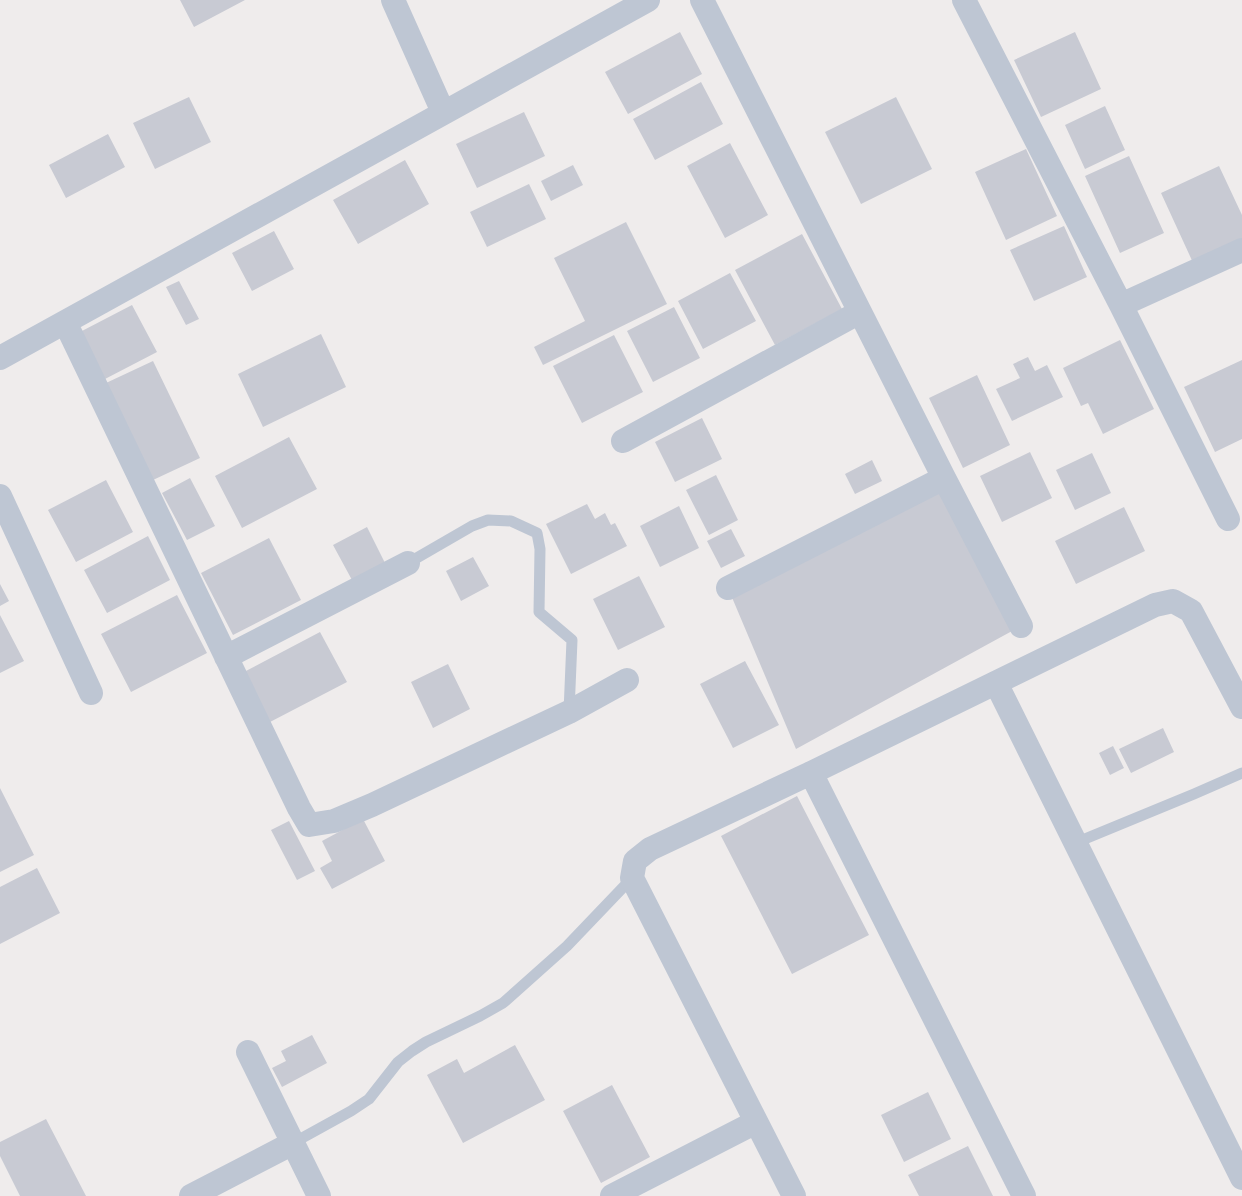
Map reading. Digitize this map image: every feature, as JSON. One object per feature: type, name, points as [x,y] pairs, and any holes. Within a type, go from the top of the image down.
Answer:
[{"type":"street","points":[[393,0],[443,112]]},
{"type":"street","points":[[0,358],[648,0]]},
{"type":"street","points":[[702,0],[944,478],[1022,626]]},
{"type":"street","points":[[964,0],[1228,518]]},
{"type":"street","points":[[1121,305],[1242,250]]},
{"type":"street","points":[[623,441],[860,312]]},
{"type":"street","points":[[65,322],[299,808],[309,825],[341,818],[569,712],[627,680]]},
{"type":"street","points":[[728,588],[944,478]]},
{"type":"street","points":[[0,496],[91,693]]},
{"type":"street","points":[[226,657],[408,563]]},
{"type":"street","points":[[794,1196],[632,878],[635,861],[650,848],[811,773],[1154,605],[1174,601],[1191,610],[1242,707]]},
{"type":"street","points":[[996,683],[1242,1178]]},
{"type":"street","points":[[811,773],[1024,1196]]},
{"type":"street","points":[[248,1052],[319,1196]]},
{"type":"street","points":[[612,1196],[756,1122]]},
{"type":"street","points":[[191,1196],[293,1143]]},
{"type":"lane","points":[[408,563],[472,526],[488,520],[511,521],[538,533],[540,549],[539,612],[572,640],[569,712]]},
{"type":"lane","points":[[1075,843],[1242,773]]},
{"type":"lane","points":[[293,1143],[369,1099],[398,1062],[412,1051],[426,1042],[504,1003],[567,946],[632,878]]},
{"type":"building","points":[[180,0],[245,0],[194,27]]},
{"type":"building","points":[[680,32],[702,74],[628,114],[605,72]]},
{"type":"building","points":[[1075,32],[1101,89],[1041,117],[1014,60]]},
{"type":"building","points":[[701,82],[723,124],[655,160],[633,119]]},
{"type":"building","points":[[189,97],[211,142],[155,169],[133,123]]},
{"type":"building","points":[[896,97],[932,169],[861,204],[825,132]]},
{"type":"building","points":[[1105,106],[1125,150],[1085,169],[1065,125]]},
{"type":"building","points":[[524,112],[545,156],[477,188],[456,144]]},
{"type":"building","points":[[108,134],[125,167],[66,198],[49,165]]},
{"type":"building","points":[[730,143],[768,215],[725,238],[687,166]]},
{"type":"building","points":[[1026,149],[1057,216],[1006,240],[975,172]]},
{"type":"building","points":[[1129,156],[1164,233],[1120,253],[1085,176]]},
{"type":"building","points":[[405,160],[429,204],[358,244],[333,200]]},
{"type":"building","points":[[573,165],[583,185],[551,201],[541,181]]},
{"type":"building","points":[[1219,166],[1242,215],[1242,245],[1195,267],[1161,193]]},
{"type":"building","points":[[529,184],[546,219],[487,247],[470,212]]},
{"type":"building","points":[[626,222],[667,304],[543,365],[534,347],[585,321],[554,258]]},
{"type":"building","points":[[1064,226],[1087,277],[1034,301],[1010,250]]},
{"type":"building","points":[[274,231],[294,269],[252,291],[232,253]]},
{"type":"building","points":[[802,234],[842,309],[775,345],[735,270]]},
{"type":"building","points":[[730,273],[756,321],[703,349],[678,301]]},
{"type":"building","points":[[179,281],[199,319],[186,325],[166,287]]},
{"type":"building","points":[[132,305],[157,352],[105,379],[80,332]]},
{"type":"building","points":[[674,307],[700,358],[653,382],[627,331]]},
{"type":"building","points":[[321,334],[346,387],[263,427],[238,374]]},
{"type":"building","points":[[614,335],[643,392],[582,423],[553,366]]},
{"type":"building","points":[[1120,340],[1154,409],[1103,434],[1088,403],[1081,406],[1063,368]]},
{"type":"building","points":[[1028,357],[1035,371],[1047,365],[1063,397],[1012,421],[996,389],[1020,378],[1013,364]]},
{"type":"building","points":[[1242,360],[1242,439],[1215,452],[1184,387]]},
{"type":"building","points":[[153,361],[200,458],[153,480],[106,383]]},
{"type":"building","points":[[977,375],[1010,445],[963,468],[929,398]]},
{"type":"building","points":[[702,418],[722,459],[675,482],[655,442]]},
{"type":"building","points":[[289,437],[317,489],[242,528],[215,476]]},
{"type":"building","points":[[1030,452],[1052,498],[1002,522],[980,476]]},
{"type":"building","points":[[1092,453],[1111,493],[1075,510],[1056,470]]},
{"type":"building","points":[[872,460],[882,481],[855,494],[845,474]]},
{"type":"building","points":[[716,475],[738,520],[709,535],[686,490]]},
{"type":"building","points":[[190,478],[215,526],[187,540],[162,493]]},
{"type":"building","points":[[944,478],[1021,626],[796,749],[728,588]]},
{"type":"building","points":[[106,480],[133,532],[76,562],[48,510]]},
{"type":"building","points":[[587,504],[595,519],[605,513],[611,525],[615,523],[627,546],[571,574],[546,524]]},
{"type":"building","points":[[679,506],[699,548],[660,567],[640,526]]},
{"type":"building","points":[[1124,507],[1145,551],[1076,584],[1055,541]]},
{"type":"building","points":[[367,527],[385,563],[352,580],[333,545]]},
{"type":"building","points":[[731,529],[745,556],[721,568],[707,541]]},
{"type":"building","points":[[148,536],[170,580],[107,613],[84,570]]},
{"type":"building","points":[[269,538],[301,600],[233,635],[201,573]]},
{"type":"building","points":[[473,557],[489,586],[461,601],[446,571]]},
{"type":"building","points":[[639,576],[665,627],[618,650],[593,599]]},
{"type":"building","points":[[0,584],[9,601],[0,606]]},
{"type":"building","points":[[177,595],[207,653],[131,692],[101,634]]},
{"type":"building","points":[[0,615],[24,661],[0,673]]},
{"type":"building","points":[[320,632],[347,682],[270,722],[244,672]]},
{"type":"building","points":[[745,661],[779,725],[733,748],[700,684]]},
{"type":"building","points":[[448,664],[470,709],[433,728],[411,682]]},
{"type":"building","points":[[1163,728],[1174,752],[1131,773],[1119,749]]},
{"type":"building","points":[[1113,746],[1124,768],[1110,775],[1099,753]]},
{"type":"building","points":[[0,788],[34,855],[0,872]]},
{"type":"building","points":[[797,796],[869,935],[792,974],[721,836]]},
{"type":"building","points":[[363,819],[385,861],[332,889],[320,868],[332,861],[322,841]]},
{"type":"building","points":[[289,821],[315,871],[297,880],[271,830]]},
{"type":"building","points":[[37,868],[60,913],[0,944],[0,887]]},
{"type":"building","points":[[312,1035],[327,1063],[282,1087],[272,1068],[286,1061],[281,1051]]},
{"type":"building","points":[[515,1045],[545,1100],[463,1143],[427,1075],[457,1059],[464,1073]]},
{"type":"building","points":[[612,1085],[650,1157],[601,1183],[563,1111]]},
{"type":"building","points":[[928,1092],[951,1139],[904,1162],[881,1115]]},
{"type":"building","points":[[46,1119],[86,1196],[20,1196],[0,1156],[0,1142]]},
{"type":"building","points":[[968,1146],[993,1196],[919,1196],[908,1175]]}]
